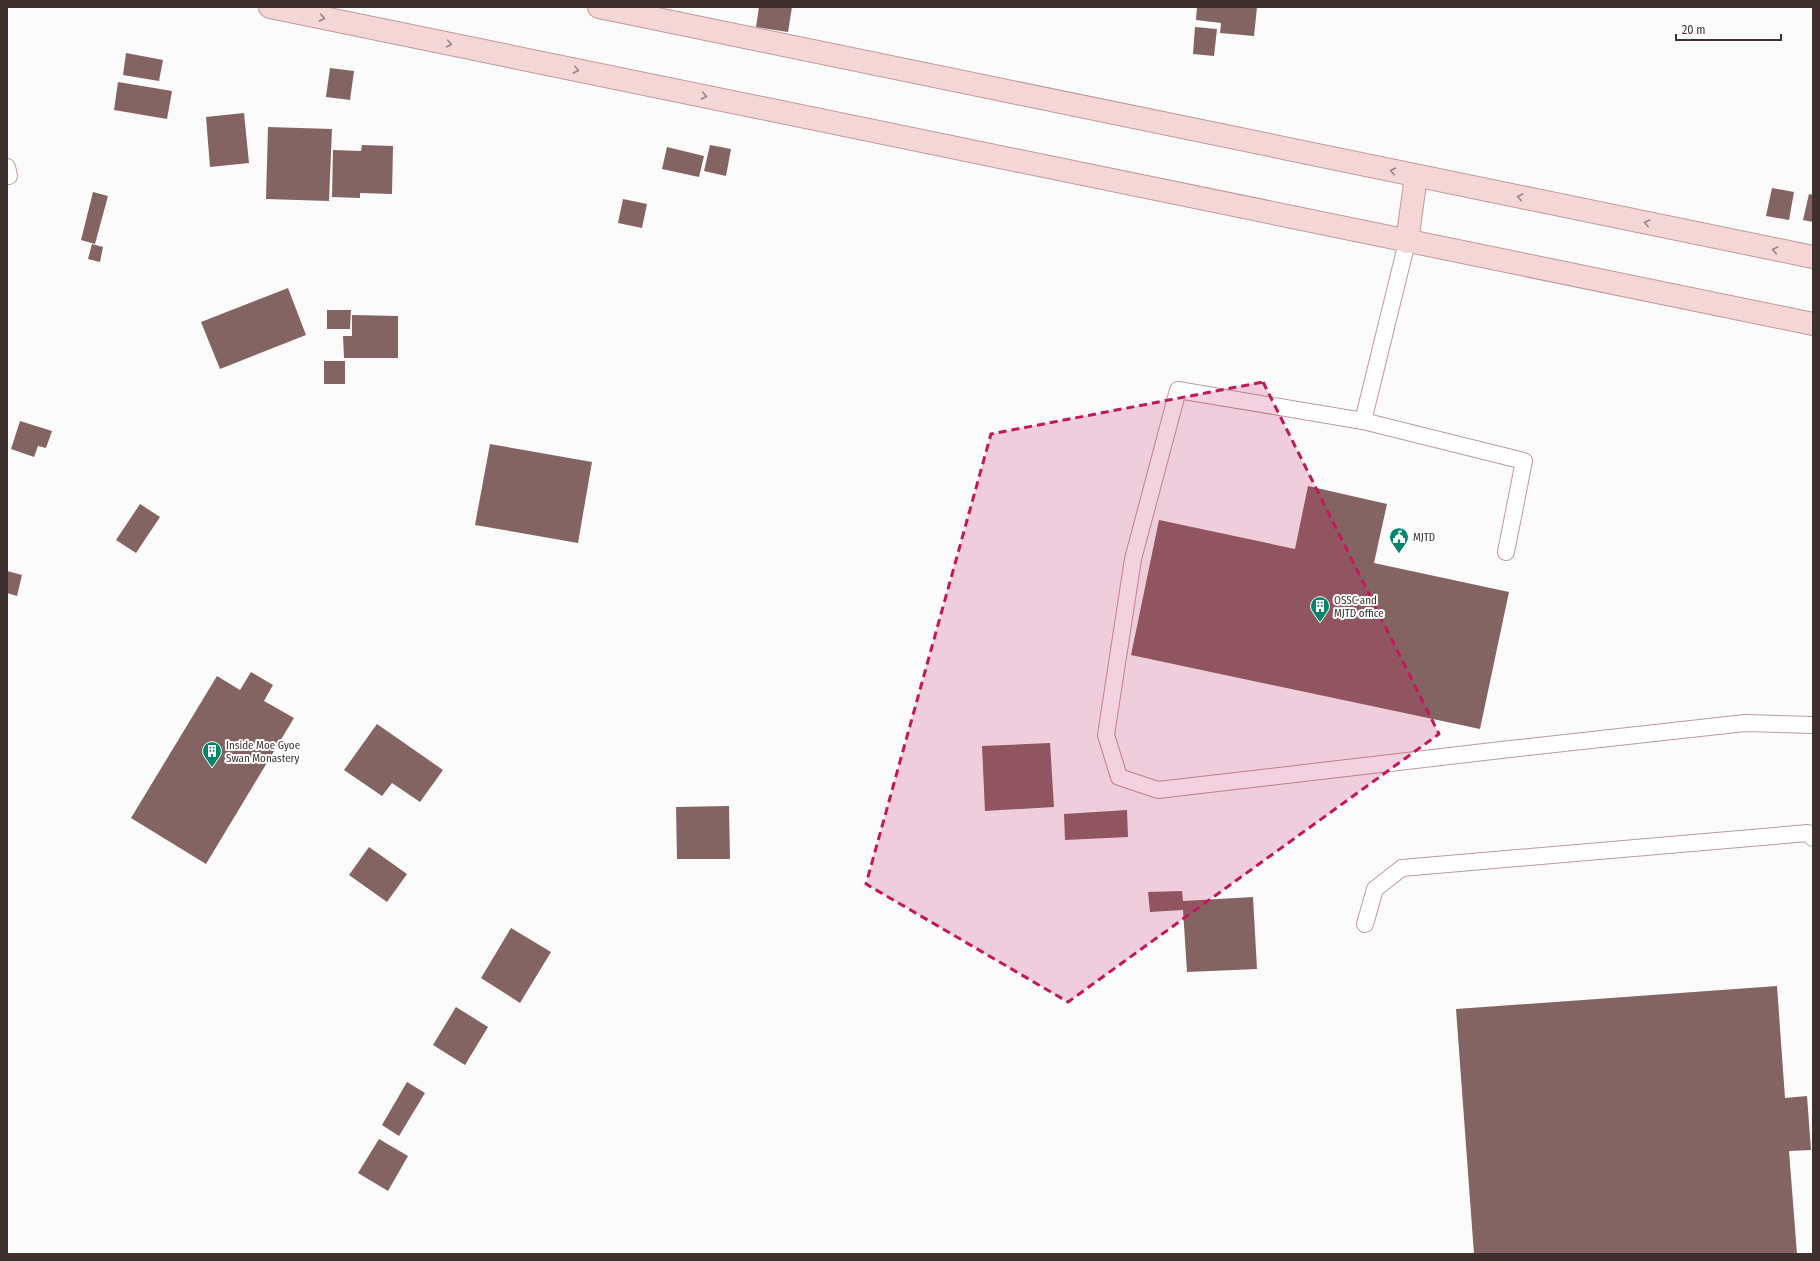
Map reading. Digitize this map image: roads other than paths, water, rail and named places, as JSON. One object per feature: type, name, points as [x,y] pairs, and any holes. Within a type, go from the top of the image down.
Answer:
[{"type":"main road","points":[[270,7],[1407,242],[1813,324]]},
{"type":"main road","points":[[600,7],[1813,257]]},
{"type":"main road","points":[[1407,242],[1416,176]]},
{"type":"lane","points":[[1363,421],[1407,242]]},
{"type":"lane","points":[[1506,552],[1524,461],[1363,421],[1178,390],[1133,559],[1107,727],[1106,735],[1119,776],[1158,790],[1745,723],[1813,725]]},
{"type":"lane","points":[[1365,924],[1375,889],[1402,868],[1808,833],[1813,838]]},
{"type":"place","name":"MJTD","points":[[1399,554]]},
{"type":"place","name":"OSSC and MJTD office","points":[[1320,623]]},
{"type":"place","name":"Inside Moe Gyoe Swan Monastery","points":[[212,768]]}]
